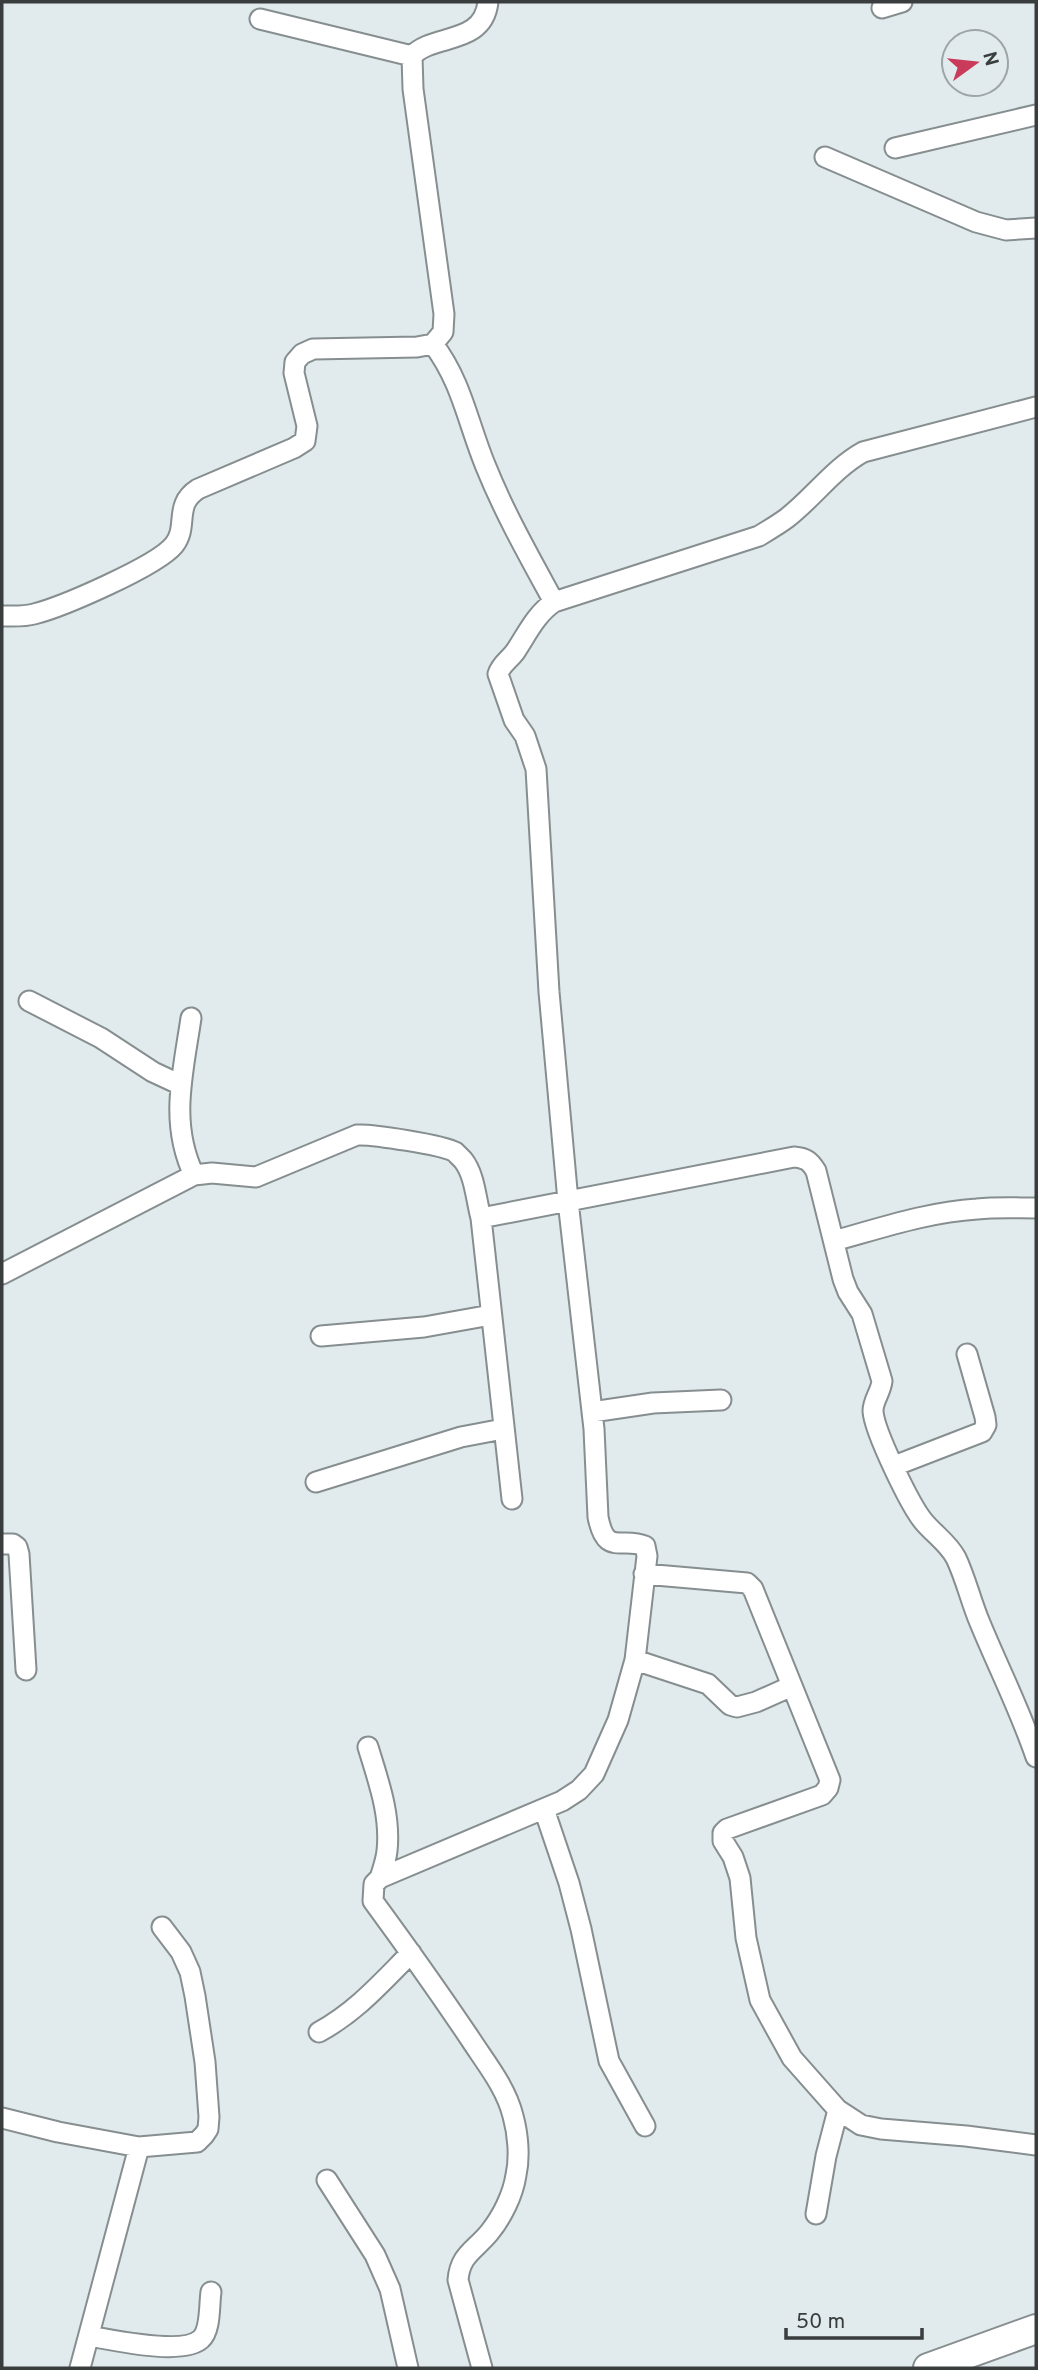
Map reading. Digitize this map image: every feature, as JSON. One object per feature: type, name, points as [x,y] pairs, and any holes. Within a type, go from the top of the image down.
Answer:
[{"type":"street","points":[[2,616],[32,615],[47,610],[136,571],[172,548],[179,537],[182,510],[188,495],[305,441],[307,426],[294,373],[295,362],[302,354],[313,349],[418,347],[433,344],[443,332],[444,314],[413,89],[412,56],[419,48],[464,36],[478,24],[488,2]]},
{"type":"street","points":[[881,8],[902,2]]},
{"type":"street","points":[[260,19],[412,56]]},
{"type":"street","points":[[895,148],[1036,115]]},
{"type":"street","points":[[825,157],[976,222],[1006,230],[1036,228]]},
{"type":"street","points":[[433,344],[446,361],[459,387],[486,467],[512,524],[554,602]]},
{"type":"street","points":[[482,2368],[458,2280],[459,2266],[489,2232],[510,2199],[517,2174],[513,2116],[494,2073],[373,1900],[374,1884],[380,1878],[544,1809],[579,1790],[594,1774],[618,1720],[635,1660],[648,1556],[645,1546],[638,1543],[610,1542],[601,1530],[592,1412],[568,1201],[549,992],[536,769],[525,736],[514,720],[498,674],[535,620],[554,602],[759,536],[789,517],[848,460],[863,452],[1036,407]]},
{"type":"street","points":[[29,1001],[101,1038],[153,1072],[181,1085]]},
{"type":"street","points":[[191,1018],[181,1085],[179,1122],[181,1141],[194,1175]]},
{"type":"street","points":[[2,1274],[194,1175],[212,1173],[256,1177],[347,1138],[369,1135],[433,1145],[456,1153],[470,1173],[481,1218],[512,1499]]},
{"type":"street","points":[[481,1218],[794,1157],[810,1162],[816,1171],[843,1279],[862,1314],[882,1381],[881,1391],[873,1403],[875,1425],[912,1504],[923,1521],[951,1548],[959,1564],[979,1622],[1021,1712],[1036,1757]]},
{"type":"street","points":[[834,1241],[946,1212],[1036,1208]]},
{"type":"street","points":[[321,1336],[424,1327],[491,1315]]},
{"type":"street","points":[[894,1466],[982,1432],[986,1425],[967,1353]]},
{"type":"street","points":[[592,1412],[653,1403],[721,1400]]},
{"type":"street","points":[[316,1482],[461,1437],[503,1429]]},
{"type":"street","points":[[2,1544],[13,1544],[19,1554],[26,1670]]},
{"type":"street","points":[[645,1574],[747,1583],[753,1590],[830,1780],[822,1795],[727,1829],[723,1833],[723,1841],[733,1857],[740,1878],[746,1938],[760,2000],[792,2058],[846,2118],[861,2125],[1036,2145]]},
{"type":"street","points":[[635,1660],[708,1684],[730,1705],[737,1707],[756,1702],[792,1686]]},
{"type":"street","points":[[368,1747],[384,1801],[387,1825],[387,1852],[380,1878]]},
{"type":"street","points":[[544,1809],[581,1929],[609,2061],[645,2126]]},
{"type":"street","points":[[2,2118],[58,2133],[139,2147],[197,2142],[208,2129],[205,2062],[190,1972],[181,1952],[162,1927]]},
{"type":"street","points":[[319,2032],[345,2017],[366,1999],[411,1953]]},
{"type":"street","points":[[816,2214],[826,2156],[838,2110]]},
{"type":"street","points":[[80,2368],[139,2147]]},
{"type":"street","points":[[327,2180],[375,2255],[390,2289],[408,2368]]},
{"type":"street","points":[[89,2336],[142,2345],[176,2347],[192,2344],[202,2339],[206,2329],[211,2292]]},
{"type":"street","points":[[928,2368],[1036,2329]]}]
